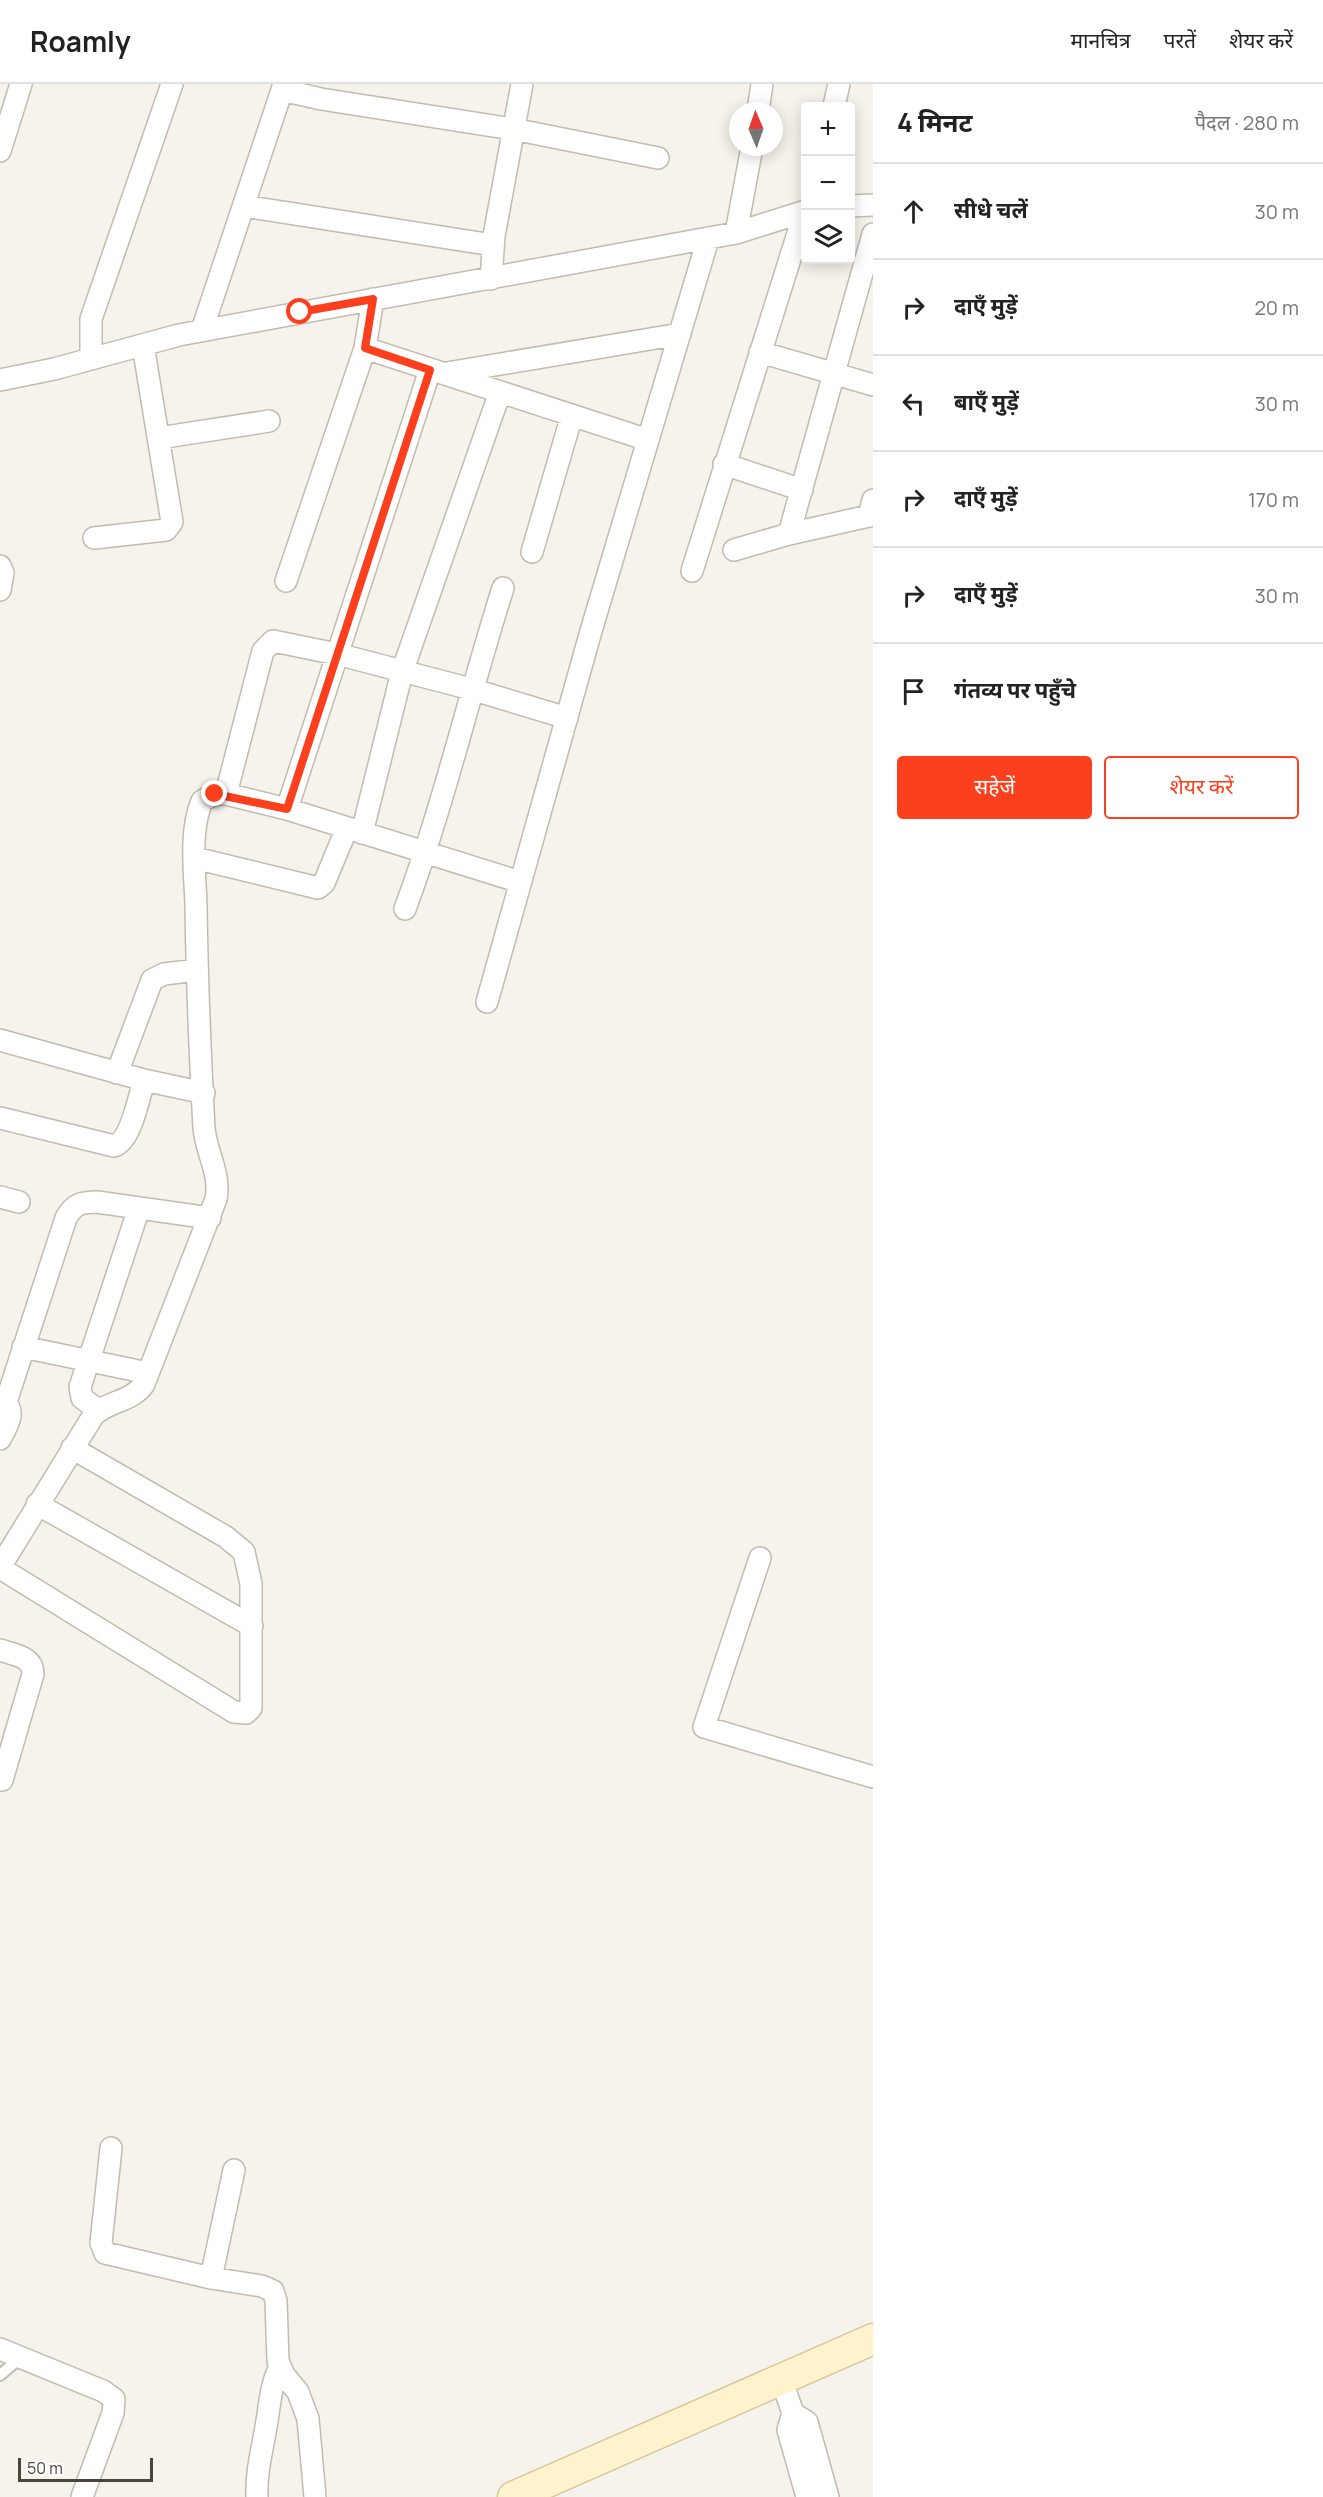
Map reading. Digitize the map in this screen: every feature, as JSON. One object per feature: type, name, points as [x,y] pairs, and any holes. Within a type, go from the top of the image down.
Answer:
[{"type":"street","points":[[0,151],[6,110],[21,84]]},
{"type":"street","points":[[91,360],[91,319],[172,84]]},
{"type":"street","points":[[491,279],[493,245],[522,84]]},
{"type":"street","points":[[759,102],[762,84]]},
{"type":"street","points":[[835,102],[839,84]]},
{"type":"street","points":[[202,330],[283,87],[321,99],[513,129],[658,158]]},
{"type":"street","points":[[736,233],[750,156]]},
{"type":"street","points":[[855,206],[873,205]]},
{"type":"street","points":[[244,206],[493,245]]},
{"type":"street","points":[[0,380],[91,360],[202,330],[736,233],[801,212]]},
{"type":"street","points":[[692,572],[801,224]]},
{"type":"street","points":[[789,534],[873,234]]},
{"type":"street","points":[[487,1002],[567,718],[708,238]]},
{"type":"street","points":[[286,581],[365,348],[373,299]]},
{"type":"street","points":[[436,372],[680,334]]},
{"type":"street","points":[[94,538],[158,532],[170,527],[172,514],[143,345]]},
{"type":"street","points":[[365,348],[648,440]]},
{"type":"street","points":[[760,352],[873,385]]},
{"type":"street","points":[[287,809],[337,654],[436,372]]},
{"type":"street","points":[[195,858],[318,888],[324,883],[354,830],[402,672],[500,392]]},
{"type":"street","points":[[532,552],[572,415]]},
{"type":"street","points":[[159,438],[269,421]]},
{"type":"street","points":[[724,464],[802,490]]},
{"type":"street","points":[[734,550],[789,534],[869,516],[873,500]]},
{"type":"street","points":[[0,567],[3,573],[0,590]]},
{"type":"street","points":[[405,909],[426,852],[471,689],[503,588]]},
{"type":"street","points":[[226,794],[265,646],[279,642],[337,654],[471,689],[567,718]]},
{"type":"street","points":[[72,1448],[237,1544],[248,1564],[253,1702],[249,1711],[239,1714],[0,1567],[72,1448],[98,1410],[139,1391],[210,1218],[219,1187],[204,1130],[195,858],[196,822],[202,801],[215,794],[226,794],[287,809],[520,882]]},
{"type":"street","points":[[117,1073],[152,980],[164,974],[197,969]]},
{"type":"street","points":[[0,1040],[117,1073],[204,1093]]},
{"type":"street","points":[[0,1118],[114,1146],[120,1144],[127,1135],[144,1080]]},
{"type":"street","points":[[0,1439],[10,1417],[10,1407],[3,1400],[71,1208],[87,1202],[210,1218]]},
{"type":"street","points":[[98,1410],[82,1398],[80,1391],[139,1208]]},
{"type":"street","points":[[23,1347],[148,1373]]},
{"type":"street","points":[[38,1504],[252,1626]]},
{"type":"street","points":[[760,1558],[704,1727],[873,1777]]},
{"type":"street","points":[[0,1650],[26,1659],[33,1667],[33,1674],[2,1779]]},
{"type":"street","points":[[111,2148],[101,2243],[105,2253],[211,2278],[262,2286],[273,2291],[276,2301],[279,2368],[269,2392],[267,2423],[258,2469],[257,2497]]},
{"type":"street","points":[[211,2278],[234,2170]]},
{"type":"street","points":[[513,2497],[873,2339]]},
{"type":"street","points":[[0,2349],[19,2359],[103,2391],[114,2399],[113,2413],[82,2497]]},
{"type":"street","points":[[279,2368],[298,2392],[308,2419],[315,2497]]},
{"type":"street","points":[[781,2379],[793,2413],[788,2430],[807,2497]]},
{"type":"street","points":[[793,2413],[807,2422],[828,2497]]},
{"type":"lane","points":[[0,2375],[19,2359]]},
{"type":"route","points":[[215,794],[226,794],[287,809],[430,370],[365,348],[373,299],[300,312]]}]
